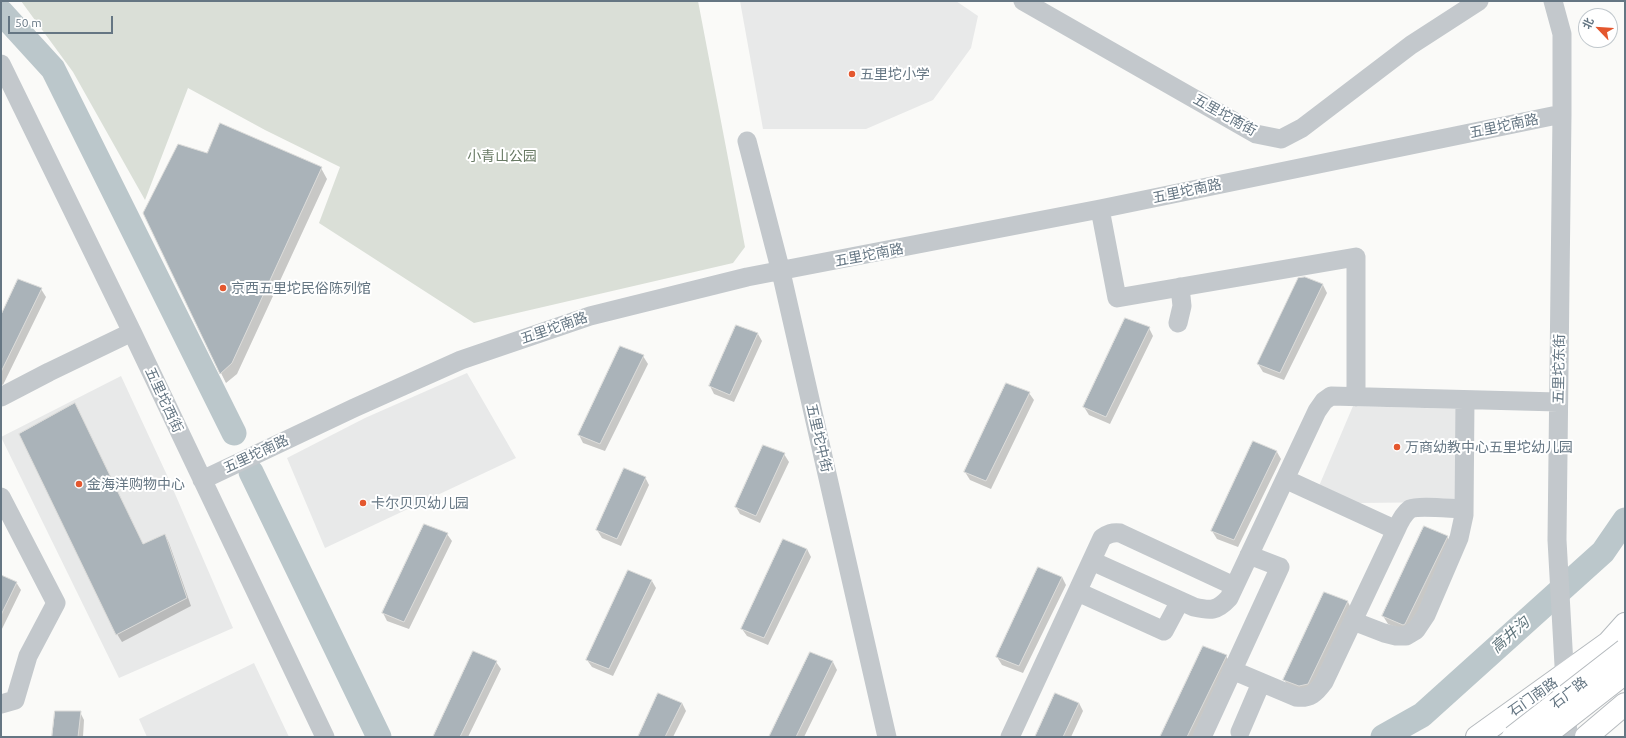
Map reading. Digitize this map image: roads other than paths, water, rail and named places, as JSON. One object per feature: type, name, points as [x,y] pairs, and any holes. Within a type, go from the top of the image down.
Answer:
[{"type":"main road","name":"石门南路","points":[[1477,737],[1608,643],[1625,624]]},
{"type":"main road","name":"石广路","points":[[1514,737],[1625,650]]},
{"type":"main road","name":"石广路","points":[[1543,737],[1625,673]]},
{"type":"main road","points":[[1586,737],[1625,704]]},
{"type":"street","name":"五里坨南街","points":[[1023,1],[1256,134],[1281,139],[1302,128],[1411,45],[1479,1]]},
{"type":"street","name":"五里坨东街","points":[[1553,1],[1562,34],[1557,540],[1564,642],[1568,737]]},
{"type":"street","name":"五里坨西街","points":[[1,64],[132,332],[325,737]]},
{"type":"street","name":"五里坨南路","points":[[202,480],[354,408],[462,360],[590,316],[747,277],[781,272],[1100,209],[1562,114]]},
{"type":"street","name":"五里坨中街","points":[[747,141],[781,272],[887,737]]},
{"type":"street","points":[[1100,209],[1117,298],[1356,256],[1356,397]]},
{"type":"street","points":[[1178,323],[1182,306],[1180,287]]},
{"type":"street","points":[[1,397],[132,332]]},
{"type":"street","points":[[1092,561],[1194,607],[1206,610],[1214,609],[1222,605],[1229,598],[1317,411],[1324,401],[1331,396],[1558,402]]},
{"type":"street","points":[[1353,621],[1372,630],[1396,636],[1406,636],[1416,630],[1426,615],[1459,538],[1464,509],[1465,400]]},
{"type":"street","points":[[1285,479],[1396,530]]},
{"type":"street","points":[[1,497],[56,603],[28,656],[15,700],[1,704]]},
{"type":"street","points":[[1232,670],[1296,697],[1310,697],[1318,692],[1403,516],[1410,509],[1418,507],[1464,509]]},
{"type":"street","points":[[1010,737],[1102,538],[1113,532],[1120,533],[1234,586]]},
{"type":"street","points":[[1202,737],[1280,567],[1249,555]]},
{"type":"street","points":[[1078,592],[1164,632],[1180,601]]},
{"type":"street","points":[[1240,732],[1261,683]]},
{"type":"waterway","points":[[1,12],[53,69],[234,433]]},
{"type":"waterway","points":[[251,472],[379,737]]},
{"type":"waterway","name":"高井沟","points":[[1383,737],[1422,715],[1603,552],[1625,520]]},
{"type":"place","name":"五里坨小学","points":[[852,74]]},
{"type":"place","name":"京西五里坨民俗陈列馆","points":[[223,288]]},
{"type":"place","name":"万商幼教中心五里坨幼儿园","points":[[1397,447]]},
{"type":"place","name":"金海洋购物中心","points":[[79,484]]},
{"type":"place","name":"卡尔贝贝幼儿园","points":[[363,503]]},
{"type":"park label","name":"小青山公园","points":[[502,156]]}]
